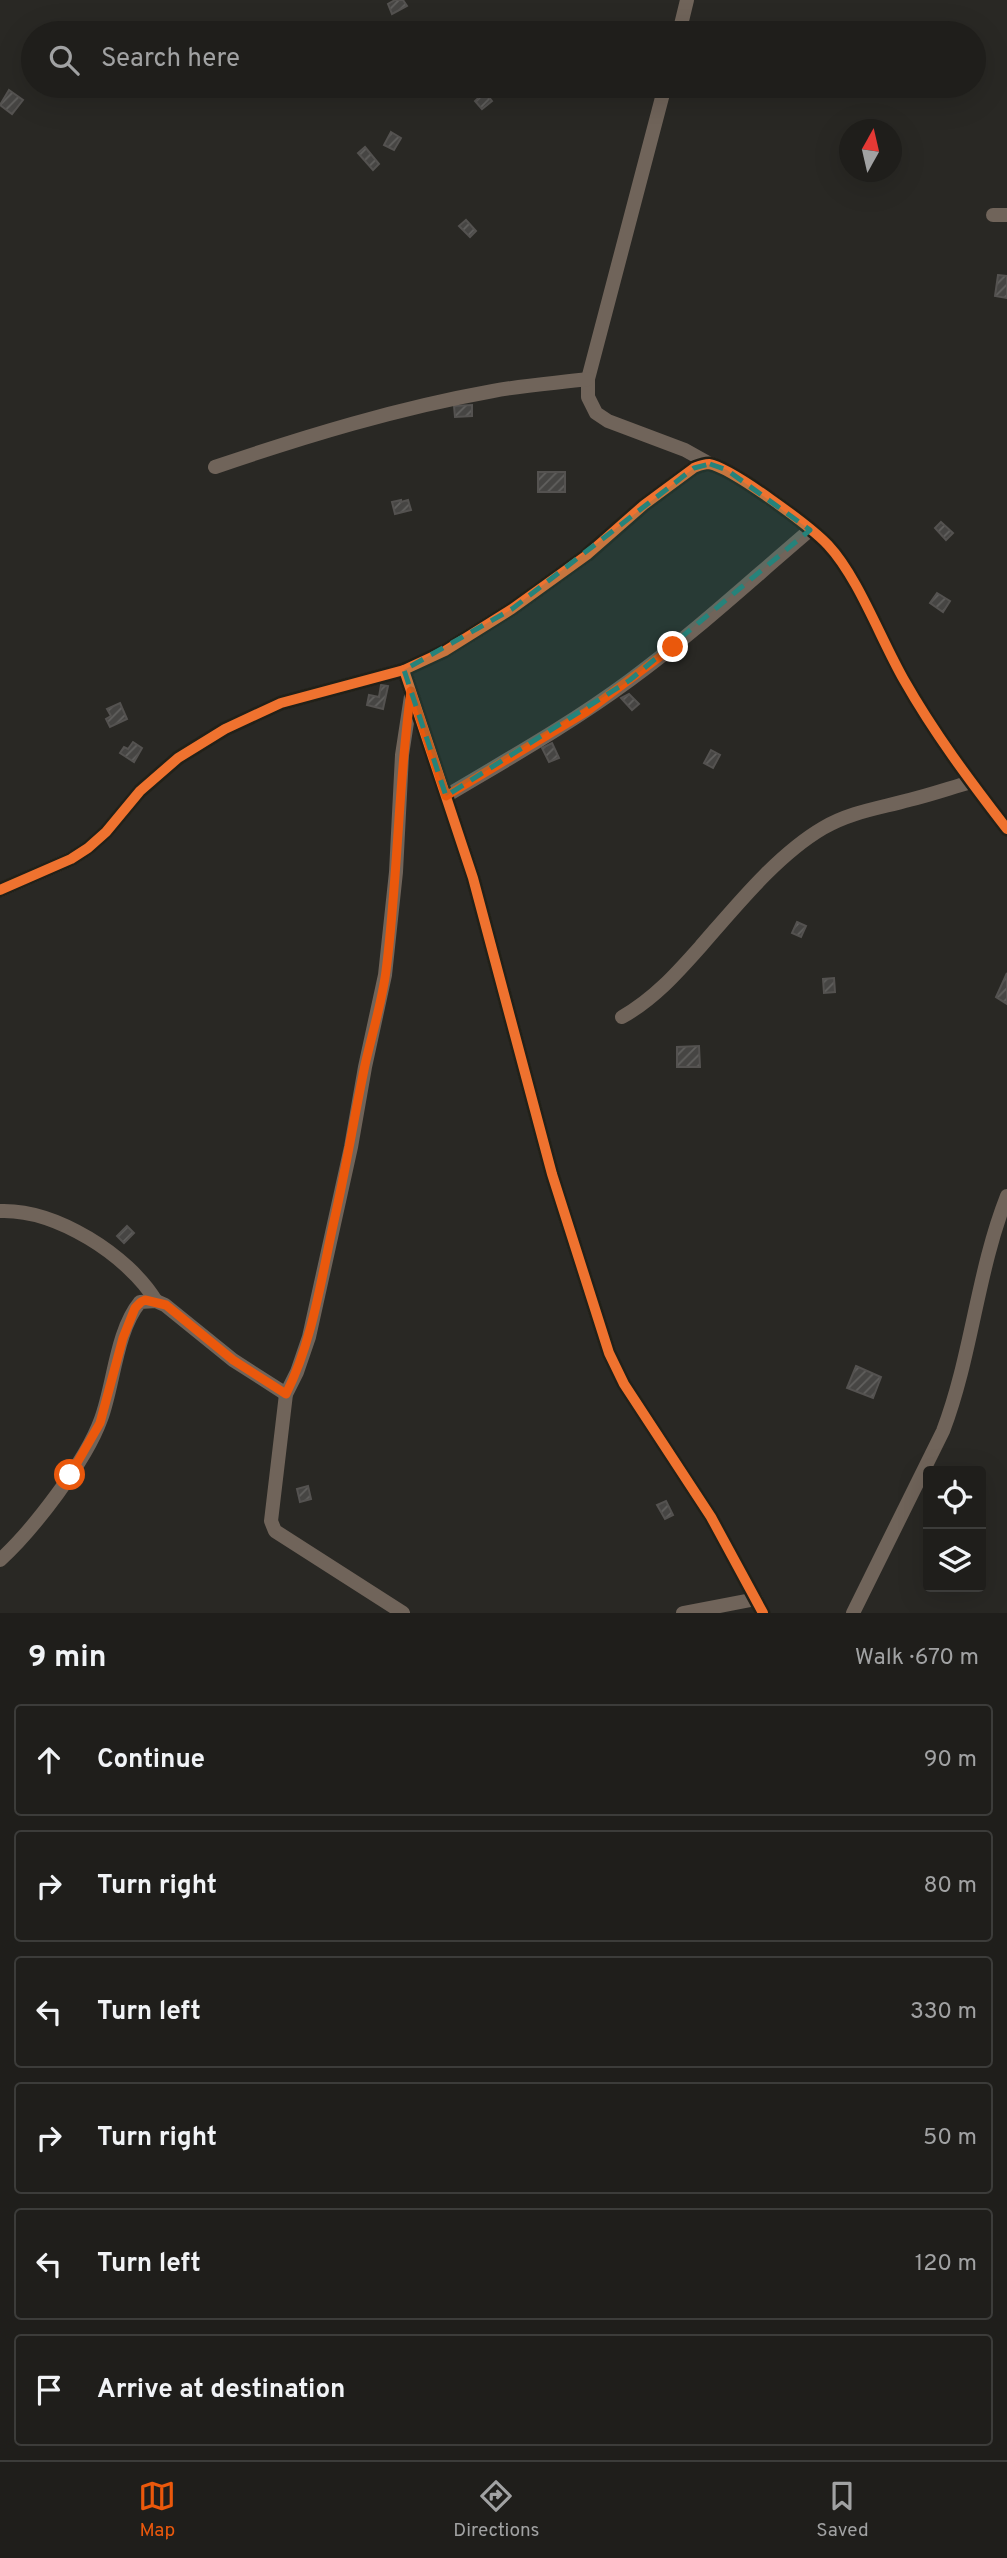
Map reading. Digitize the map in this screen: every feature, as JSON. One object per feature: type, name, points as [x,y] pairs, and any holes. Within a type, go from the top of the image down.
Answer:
[{"type":"street","points":[[682,21],[687,0]]},
{"type":"street","points":[[662,98],[588,379],[588,397],[596,413],[608,421],[685,450],[727,470],[827,544],[836,555],[903,679],[952,759],[1007,829]]},
{"type":"street","points":[[215,467],[277,446],[403,410],[494,390],[588,379]]},
{"type":"street","points":[[0,890],[71,859],[88,848],[106,832],[140,791],[178,758],[225,729],[281,703],[404,670],[445,651],[512,609],[587,555],[644,505],[694,468],[710,464]]},
{"type":"street","points":[[446,796],[586,712],[630,680],[673,647],[810,530]]},
{"type":"street","points":[[404,670],[490,940],[552,1174],[609,1353],[624,1384],[711,1517],[763,1613]]},
{"type":"street","points":[[403,1613],[275,1531],[271,1521],[286,1394],[309,1337],[385,975],[394,902],[402,755],[411,691]]},
{"type":"street","points":[[622,1017],[645,1004],[772,870],[822,828],[867,810],[971,782]]},
{"type":"street","points":[[853,1613],[943,1432],[960,1380],[996,1223],[1007,1196]]},
{"type":"street","points":[[0,1211],[37,1215],[57,1222],[97,1244],[132,1269],[156,1301]]},
{"type":"street","points":[[0,1560],[52,1499],[87,1447],[100,1423],[123,1338],[135,1308],[145,1300],[156,1301],[177,1313],[233,1360],[286,1394]]},
{"type":"street","points":[[683,1613],[755,1599]]},
{"type":"highlighted area","points":[[710,464],[727,470],[810,530],[630,680],[446,796],[404,670],[512,609],[694,468]]},
{"type":"building","points":[[403,0],[407,6],[392,14],[388,4]]},
{"type":"building","points":[[9,90],[23,100],[12,114],[0,105]]},
{"type":"building","points":[[478,98],[490,98],[492,101],[482,109],[475,101]]},
{"type":"building","points":[[391,132],[401,138],[394,150],[384,145]]},
{"type":"building","points":[[365,147],[379,164],[373,170],[358,153]]},
{"type":"building","points":[[466,220],[476,231],[470,237],[459,226]]},
{"type":"building","points":[[998,275],[1007,276],[1007,298],[995,296]]},
{"type":"building","points":[[472,405],[472,416],[455,417],[454,406]]},
{"type":"building","points":[[538,472],[565,472],[565,492],[538,492]]},
{"type":"building","points":[[408,500],[411,510],[395,514],[392,502]]},
{"type":"building","points":[[941,522],[953,533],[946,540],[935,528]]},
{"type":"building","points":[[937,593],[950,601],[943,612],[930,603]]},
{"type":"building","points":[[381,685],[388,686],[383,709],[367,705],[369,695],[379,697]]},
{"type":"building","points":[[629,694],[639,704],[632,710],[621,698]]},
{"type":"building","points":[[120,703],[127,719],[110,727],[106,719],[111,716],[107,709]]},
{"type":"building","points":[[133,742],[142,748],[134,762],[120,753],[124,747],[128,749]]},
{"type":"building","points":[[552,743],[559,758],[549,762],[542,748]]},
{"type":"building","points":[[711,750],[720,755],[713,768],[704,763]]},
{"type":"building","points":[[797,922],[806,926],[801,937],[792,933]]},
{"type":"building","points":[[1007,973],[1007,1004],[996,997]]},
{"type":"building","points":[[834,978],[835,992],[824,993],[823,979]]},
{"type":"building","points":[[699,1046],[700,1067],[677,1067],[677,1047]]},
{"type":"building","points":[[127,1226],[134,1233],[124,1243],[117,1236]]},
{"type":"building","points":[[856,1366],[881,1377],[873,1398],[847,1388]]},
{"type":"building","points":[[308,1486],[311,1499],[300,1502],[297,1489]]},
{"type":"building","points":[[666,1501],[673,1515],[665,1519],[657,1505]]},
{"type":"cycle path","points":[[0,890],[71,859],[88,848],[106,832],[140,791],[178,758],[225,729],[281,703],[404,670],[445,651],[512,609],[587,555],[644,505],[694,468],[707,464],[735,476],[789,513],[828,545],[839,558],[916,700],[966,775],[1007,829]]},
{"type":"cycle path","points":[[404,670],[473,878],[552,1174],[609,1353],[624,1384],[711,1517],[763,1613]]},
{"type":"route","points":[[70,1475],[100,1423],[123,1338],[135,1308],[145,1300],[166,1305],[233,1360],[286,1394],[297,1372],[309,1337],[385,975],[394,902],[402,755],[411,691],[446,796],[586,712],[673,647]]}]
